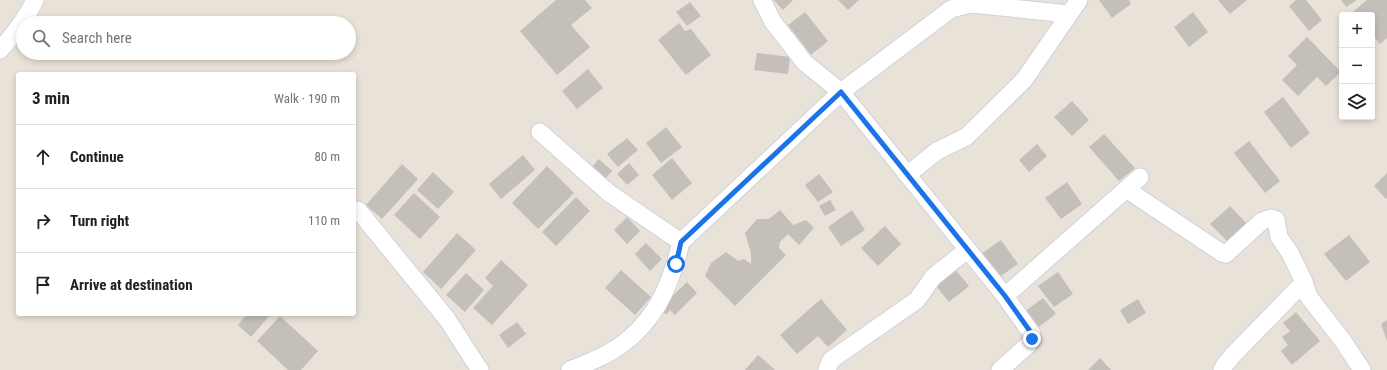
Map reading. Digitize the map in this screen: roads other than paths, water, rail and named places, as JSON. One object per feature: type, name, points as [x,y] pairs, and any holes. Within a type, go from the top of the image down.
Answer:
[{"type":"street","points":[[27,16],[35,0]]},
{"type":"street","points":[[762,0],[773,22],[805,63],[841,92],[1005,296],[1032,334],[1032,339],[1029,344],[1000,370]]},
{"type":"street","points":[[570,370],[611,352],[643,327],[661,301],[676,264],[681,242],[841,92],[951,9],[971,4],[1074,7]]},
{"type":"street","points":[[907,175],[937,151],[966,138],[1024,80],[1074,7]]},
{"type":"street","points":[[0,50],[16,32]]},
{"type":"street","points":[[540,132],[608,193],[681,242]]},
{"type":"street","points":[[1005,296],[1140,177]]},
{"type":"street","points":[[1126,189],[1222,253],[1226,254],[1262,221],[1271,218],[1276,220],[1280,237],[1290,253],[1304,282],[1309,297],[1343,341],[1362,370]]},
{"type":"street","points":[[358,210],[447,319],[480,370]]},
{"type":"street","points":[[827,370],[832,360],[917,300],[933,277],[967,250]]},
{"type":"street","points":[[1222,370],[1233,355],[1304,282]]}]
